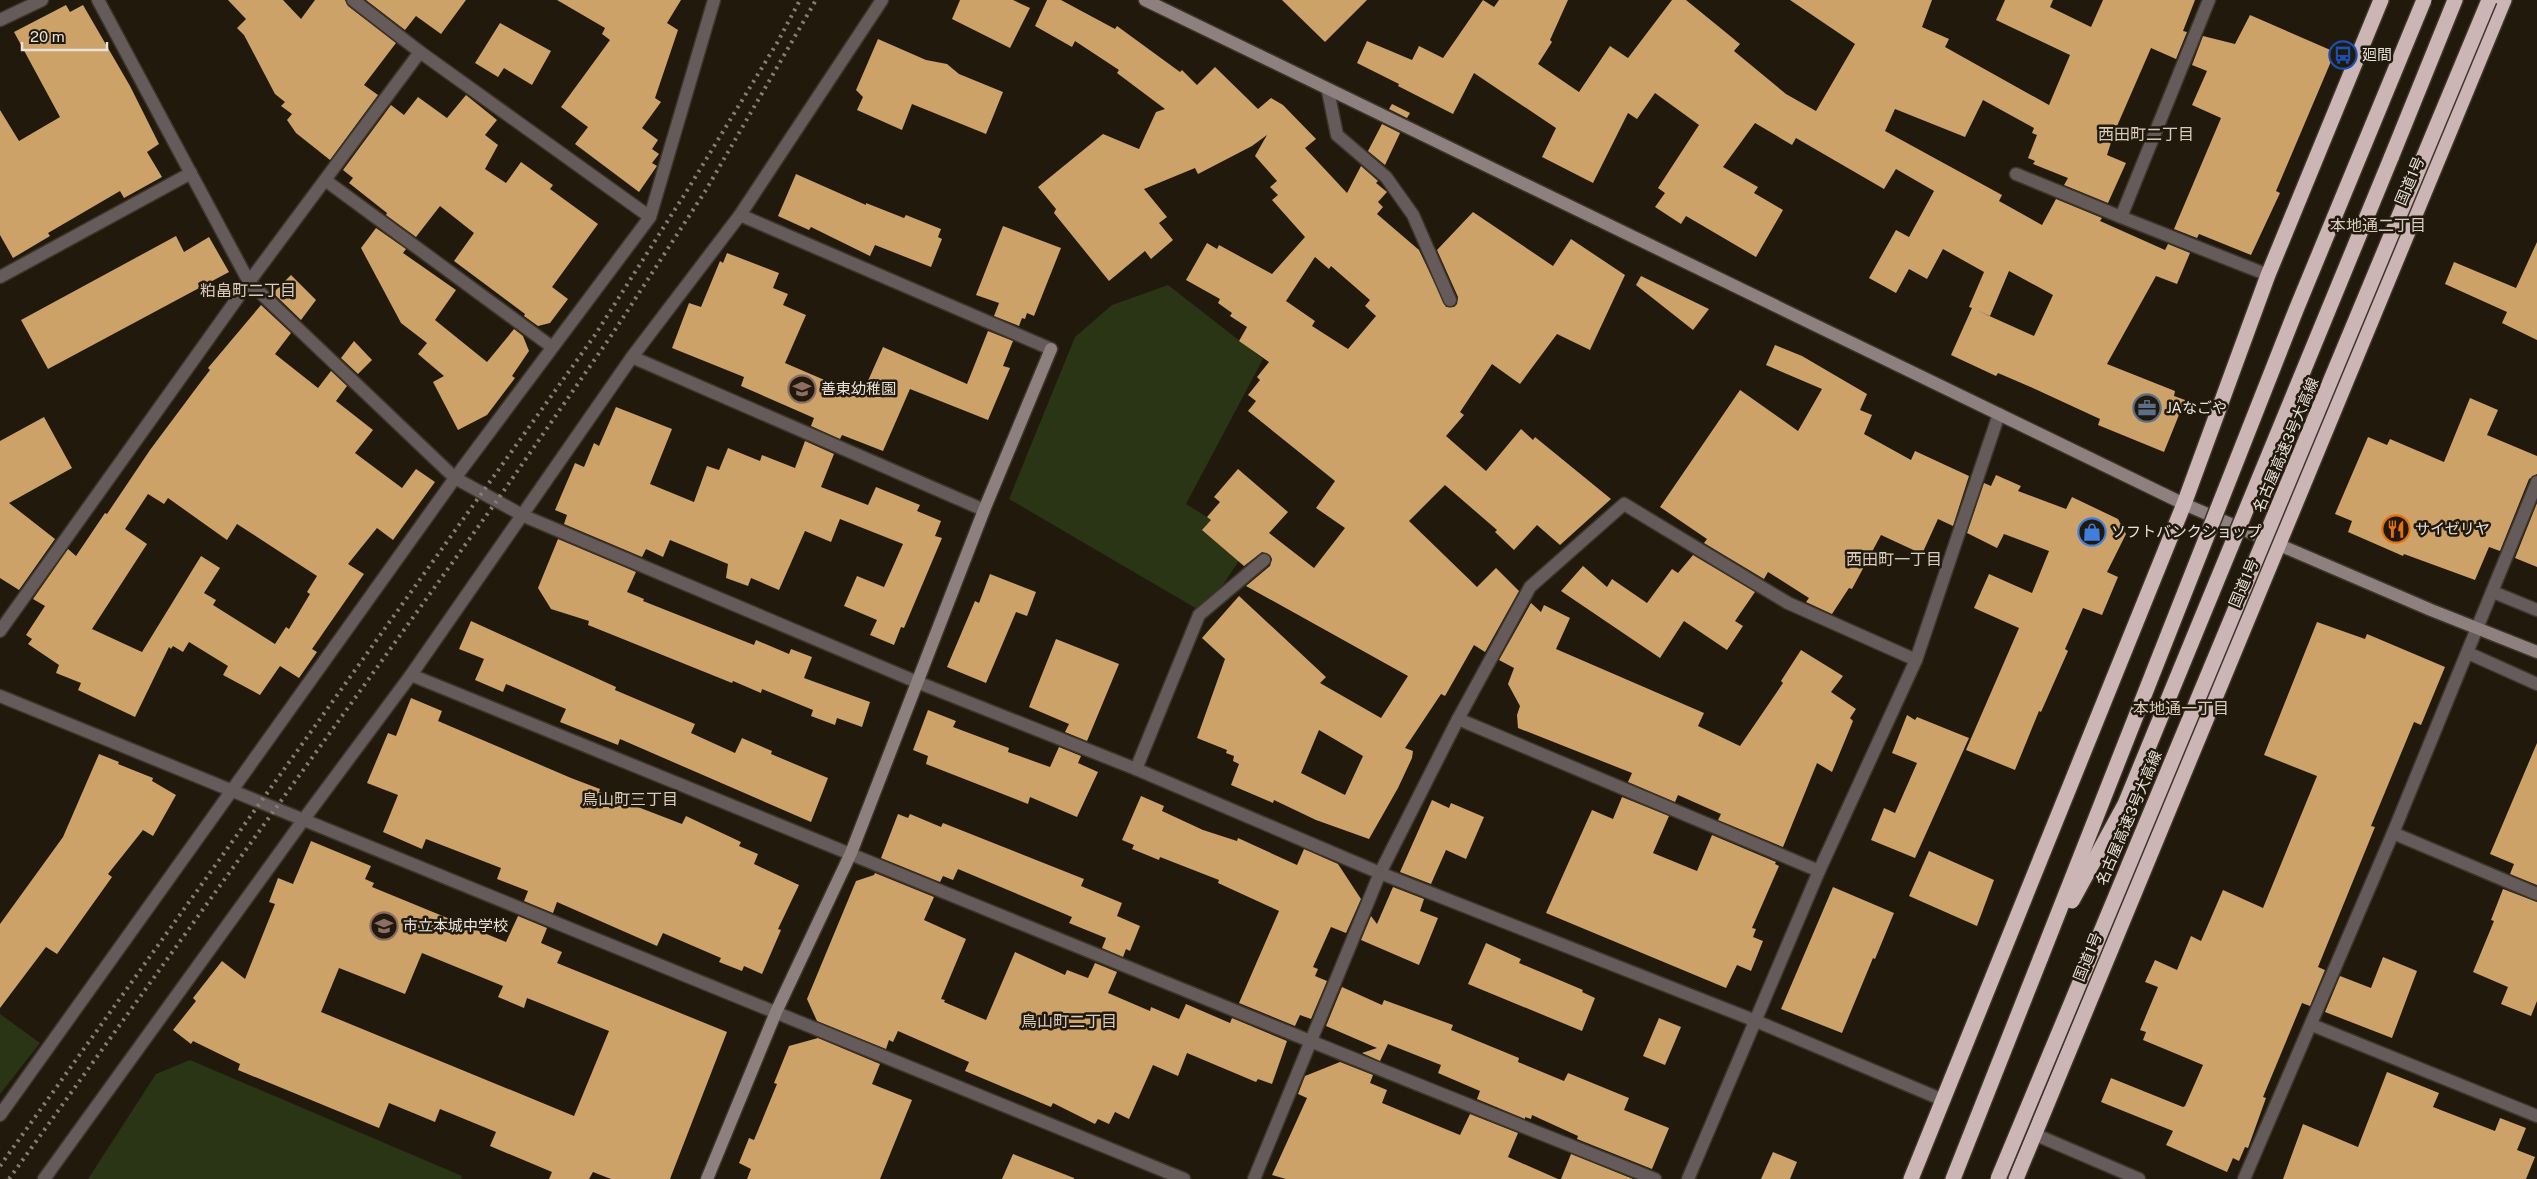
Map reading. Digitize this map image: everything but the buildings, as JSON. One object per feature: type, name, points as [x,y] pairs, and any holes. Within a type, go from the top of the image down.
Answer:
[{"type":"highway","points":[[1911,1179],[2184,504],[2268,275],[2381,0]]},
{"type":"highway","name":"名古屋高速3号大高線","points":[[1953,1179],[2296,310],[2424,0]]},
{"type":"highway","points":[[2042,957],[2125,804],[2455,0]]},
{"type":"highway","name":"名古屋高速3号大高線","points":[[1998,1179],[2489,0]]},
{"type":"highway","name":"国道1号","points":[[2016,1179],[2504,0]]},
{"type":"street","points":[[0,20],[42,0]]},
{"type":"street","points":[[98,0],[249,282],[455,478],[524,516],[917,682],[1136,769],[1380,873],[1756,1021],[1943,1100]]},
{"type":"street","points":[[353,0],[420,52],[650,217]]},
{"type":"street","points":[[0,1115],[455,478],[650,217],[714,0]]},
{"type":"street","points":[[44,1179],[304,819],[411,675],[524,516],[632,357],[740,215],[882,0]]},
{"type":"street","points":[[1145,0],[1328,91],[2184,504],[2278,546],[2537,652]]},
{"type":"street","points":[[2122,217],[2209,0]]},
{"type":"street","points":[[0,631],[249,282],[420,52]]},
{"type":"street","points":[[1328,91],[1337,135],[1386,177],[1413,215],[1450,300]]},
{"type":"street","points":[[0,277],[191,173]]},
{"type":"street","points":[[2016,174],[2268,275]]},
{"type":"street","points":[[325,180],[552,347]]},
{"type":"street","points":[[706,1179],[776,1012],[851,853],[984,510],[1051,349],[740,215]]},
{"type":"street","points":[[632,357],[984,510]]},
{"type":"street","points":[[1688,1179],[1819,870],[1916,660],[1999,414]]},
{"type":"street","points":[[2244,1179],[2393,834],[2537,482]]},
{"type":"street","points":[[1254,1179],[1380,873],[1458,719],[1530,587],[1624,504],[1788,603],[1916,660]]},
{"type":"street","points":[[1136,769],[1199,615],[1264,560]]},
{"type":"street","points":[[2492,592],[2537,610]]},
{"type":"street","points":[[2468,653],[2537,684]]},
{"type":"street","points":[[411,675],[851,853],[1311,1043],[1655,1179]]},
{"type":"street","points":[[0,696],[233,789],[1184,1179]]},
{"type":"street","points":[[1458,719],[1819,870]]},
{"type":"street","points":[[2393,834],[2537,894]]},
{"type":"street","points":[[2312,1025],[2537,1116]]},
{"type":"street","points":[[2034,1134],[2139,1179]]},
{"type":"green space","points":[[1168,285],[1263,359],[1186,504],[1250,544],[1204,613],[1009,499],[1075,337],[1112,305]]},
{"type":"green space","points":[[0,1014],[40,1043],[0,1094]]},
{"type":"green space","points":[[190,1060],[462,1176],[461,1179],[88,1179],[156,1074]]},
{"type":"railway","points":[[0,1166],[595,335],[688,189],[777,43],[800,0]]},
{"type":"railway","points":[[9,1179],[496,502],[613,333],[706,190],[816,0]]},
{"type":"place","name":"廻間","points":[[2343,55]]},
{"type":"place","name":"善東幼稚園","points":[[802,389]]},
{"type":"place","name":"JAなごや","points":[[2147,408]]},
{"type":"place","name":"サイゼリヤ","points":[[2396,529]]},
{"type":"place","name":"ソフトバンクショップ","points":[[2092,532]]},
{"type":"place","name":"市立本城中学校","points":[[384,926]]},
{"type":"district","name":"西田町二丁目","points":[[2146,134]]},
{"type":"district","name":"本地通二丁目","points":[[2378,225]]},
{"type":"district","name":"粕畠町二丁目","points":[[248,290]]},
{"type":"district","name":"西田町一丁目","points":[[1894,559]]},
{"type":"district","name":"本地通一丁目","points":[[2181,708]]},
{"type":"district","name":"鳥山町三丁目","points":[[630,799]]},
{"type":"district","name":"鳥山町二丁目","points":[[1069,1021]]}]
